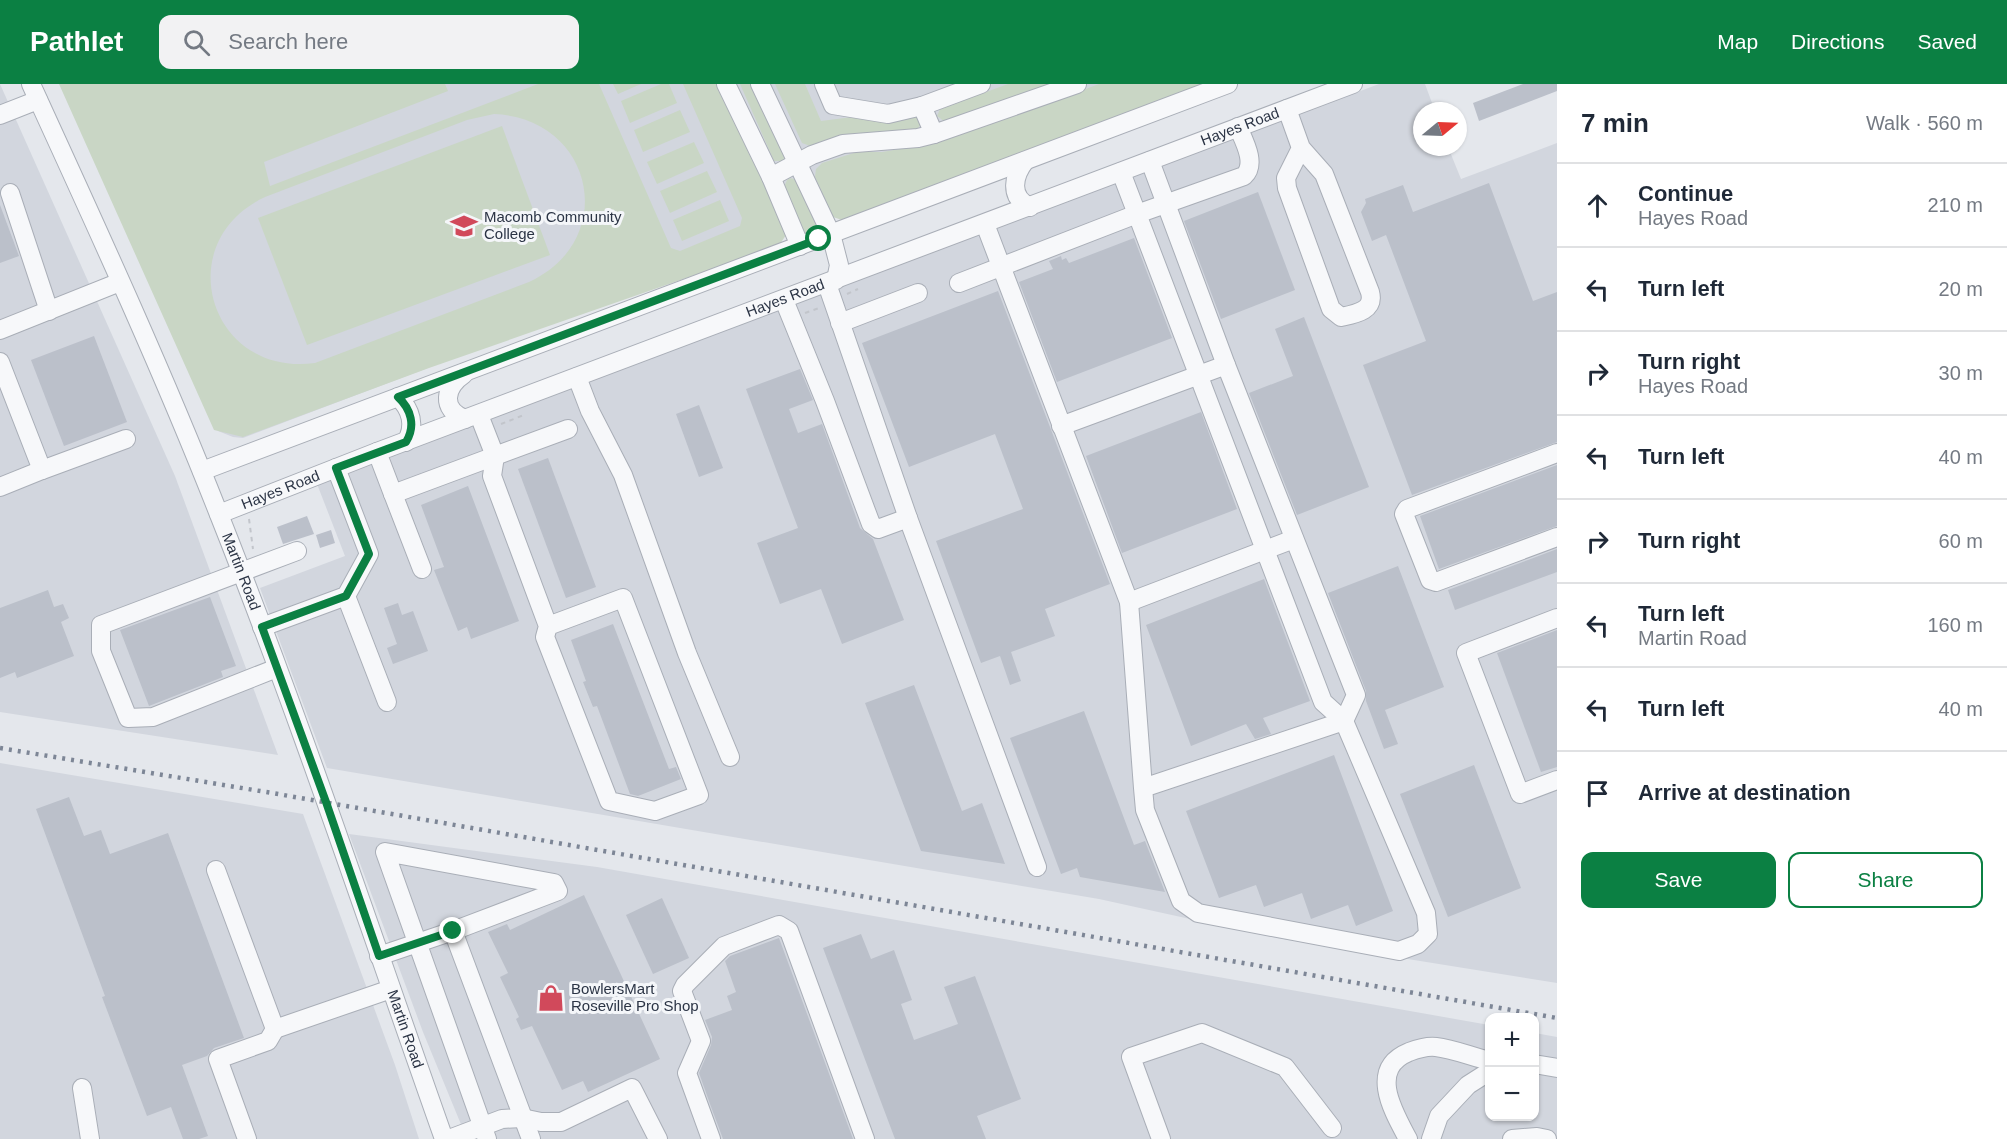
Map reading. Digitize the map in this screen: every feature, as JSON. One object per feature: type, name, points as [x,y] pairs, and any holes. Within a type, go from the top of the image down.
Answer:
[{"type":"street","points":[[726,84],[801,246]]},
{"type":"street","points":[[760,84],[831,234],[839,265],[831,282],[840,323],[908,518],[1037,867]]},
{"type":"street","points":[[824,84],[833,105],[888,114],[922,106],[981,84]]},
{"type":"street","points":[[771,177],[812,155],[843,144],[918,138],[934,134],[1077,84]]},
{"type":"street","points":[[202,471],[1228,84]]},
{"type":"street","name":"Hayes Road","points":[[219,514],[377,452],[1287,109],[1316,91],[1353,84]]},
{"type":"street","points":[[0,115],[35,92]]},
{"type":"street","name":"Martin Road","points":[[35,92],[120,282],[219,514],[326,802],[379,956],[447,1139]]},
{"type":"street","points":[[922,106],[934,134]]},
{"type":"street","points":[[1287,109],[1301,148],[1318,164],[1324,174],[1370,292],[1372,298],[1370,306],[1360,313],[1341,317],[1331,309],[1287,188],[1286,178],[1301,148]]},
{"type":"street","points":[[959,283],[1137,214],[1244,176],[1248,173],[1250,164],[1238,127]]},
{"type":"street","points":[[1025,161],[1018,170],[1015,188],[1021,200],[1030,207]]},
{"type":"street","points":[[1143,788],[1344,721],[1356,695],[1226,365],[1150,161]]},
{"type":"street","points":[[984,224],[1129,602],[1145,810],[1181,901],[1198,913],[1399,951],[1418,944],[1428,934],[1426,913],[1344,721],[1323,702],[1121,172]]},
{"type":"street","points":[[10,193],[49,311]]},
{"type":"street","points":[[0,330],[120,282]]},
{"type":"street","points":[[840,323],[918,293]]},
{"type":"street","points":[[784,300],[871,524],[878,529],[908,518]]},
{"type":"street","points":[[0,362],[5,391],[42,470]]},
{"type":"street","points":[[1061,426],[1226,365]]},
{"type":"street","points":[[471,370],[454,381],[449,390],[450,407],[453,413],[472,417],[495,456],[492,476],[548,626],[545,637],[609,801],[655,811],[699,795],[623,598],[548,626]]},
{"type":"street","points":[[577,377],[590,411],[623,475],[687,653],[730,757]]},
{"type":"street","points":[[398,397],[404,403],[411,418],[411,432],[406,442]]},
{"type":"street","points":[[393,494],[568,429]]},
{"type":"street","points":[[2,479],[42,470],[126,439]]},
{"type":"street","points":[[377,452],[422,569]]},
{"type":"street","points":[[1557,453],[1407,509],[1404,514],[1430,580],[1436,582],[1557,537]]},
{"type":"street","points":[[262,627],[346,596],[369,554],[336,468]]},
{"type":"street","points":[[1129,602],[1294,539]]},
{"type":"street","points":[[277,668],[153,717],[128,718],[101,651],[101,625],[297,551]]},
{"type":"street","points":[[346,596],[387,702]]},
{"type":"street","points":[[1557,618],[1466,653],[1520,794],[1557,780]]},
{"type":"street","points":[[379,956],[418,943],[453,931],[558,891],[554,883],[385,852],[418,943],[485,1133]]},
{"type":"street","points":[[216,870],[275,1029]]},
{"type":"street","points":[[711,1139],[687,1074],[700,1041],[682,991],[685,985],[724,946],[779,925],[789,932],[865,1139]]},
{"type":"street","points":[[453,931],[531,1139]]},
{"type":"street","points":[[247,1139],[218,1059],[268,1041],[275,1029],[391,989]]},
{"type":"street","points":[[1161,1139],[1131,1057],[1202,1033],[1285,1067],[1332,1128]]},
{"type":"street","points":[[1408,1139],[1387,1094],[1390,1065],[1400,1056],[1434,1046],[1485,1060]]},
{"type":"street","points":[[1539,1065],[1557,1068]]},
{"type":"street","points":[[1431,1139],[1439,1116],[1468,1085],[1485,1074]]},
{"type":"street","points":[[82,1088],[90,1139]]},
{"type":"street","points":[[447,1139],[485,1133],[502,1119],[522,1118],[541,1122],[561,1122],[632,1088],[658,1139]]},
{"type":"street","points":[[1512,1139],[1537,1137],[1547,1139]]},
{"type":"shaded area","points":[[0,84],[175,476],[278,755],[0,712]]},
{"type":"shaded area","name":"Macomb Community College","points":[[62,84],[1176,84],[243,438],[218,431]]},
{"type":"shaded area","points":[[1379,84],[1425,84],[1432,102],[1413,102],[1413,156],[1452,156],[1461,179],[1557,143],[1557,983],[1277,938],[1099,899],[327,768],[260,588],[345,556],[317,484]]},
{"type":"shaded area","points":[[0,763],[303,814],[395,1065],[419,1139],[0,1139]]},
{"type":"shaded area","points":[[349,834],[597,867],[1485,1024],[1485,1121],[1539,1121],[1539,1034],[1557,1037],[1557,1139],[467,1139],[423,1032]]},
{"type":"green space","points":[[59,84],[445,84],[448,91],[264,162],[270,186],[538,84],[599,84],[671,248],[680,251],[740,226],[742,218],[683,84],[720,84],[786,235],[780,244],[429,368],[243,437],[214,430]],"holes":[[[494,114],[528,121],[554,136],[573,158],[583,184],[584,211],[576,239],[558,263],[529,282],[315,363],[278,362],[249,349],[227,328],[214,302],[211,273],[217,244],[235,218],[265,197],[467,120]]]},
{"type":"green space","points":[[613,84],[641,84],[618,94]]},
{"type":"green space","points":[[661,84],[669,84],[677,103],[630,123],[621,101]]},
{"type":"green space","points":[[740,84],[757,84],[787,155],[782,161],[774,161]]},
{"type":"green space","points":[[775,84],[805,84],[821,121],[860,116],[881,122],[913,115],[919,118],[920,126],[916,130],[813,147],[802,143]]},
{"type":"green space","points":[[1008,84],[1053,84],[945,122],[937,116],[940,109]]},
{"type":"green space","points":[[1099,84],[1205,84],[845,221],[833,217],[815,177],[816,169],[822,163],[857,152],[882,152],[923,145]]},
{"type":"green space","points":[[680,110],[690,132],[643,152],[634,130]]},
{"type":"green space","points":[[502,126],[550,255],[307,345],[258,218]]},
{"type":"green space","points":[[694,142],[704,163],[657,184],[647,162]]},
{"type":"green space","points":[[707,171],[717,192],[670,213],[660,191]]},
{"type":"green space","points":[[790,178],[798,180],[818,230],[806,235],[784,187]]},
{"type":"green space","points":[[720,200],[729,221],[682,241],[673,220]]},
{"type":"building","points":[[1523,84],[1557,84],[1557,91],[1479,121],[1473,103]]},
{"type":"building","points":[[1489,183],[1533,301],[1557,292],[1557,442],[1412,495],[1363,365],[1426,341],[1386,235],[1372,241],[1361,212],[1366,203],[1365,199],[1403,185],[1413,212]]},
{"type":"building","points":[[1258,192],[1295,290],[1221,319],[1184,221]]},
{"type":"building","points":[[0,205],[19,256],[0,263]]},
{"type":"building","points":[[1134,238],[1172,338],[1057,382],[1019,282],[1053,269],[1049,261],[1061,256],[1062,260],[1066,258],[1069,263]]},
{"type":"building","points":[[998,291],[1110,584],[1045,609],[1055,636],[1011,652],[1021,681],[1010,685],[1000,656],[981,663],[936,541],[1023,509],[995,434],[909,467],[862,343]]},
{"type":"building","points":[[1304,317],[1369,487],[1297,515],[1249,393],[1293,376],[1275,329]]},
{"type":"building","points":[[94,336],[127,422],[64,446],[31,360]]},
{"type":"building","points":[[800,369],[813,400],[789,409],[798,433],[822,424],[860,528],[873,539],[904,620],[842,644],[821,589],[780,604],[757,543],[798,528],[746,389]]},
{"type":"building","points":[[699,405],[723,468],[699,477],[676,414]]},
{"type":"building","points":[[1201,412],[1237,509],[1122,553],[1086,456]]},
{"type":"building","points":[[548,458],[596,587],[566,598],[518,469]]},
{"type":"building","points":[[1557,465],[1557,526],[1439,569],[1420,516]]},
{"type":"building","points":[[468,486],[519,621],[471,639],[467,627],[458,631],[434,570],[444,567],[421,505]]},
{"type":"building","points":[[307,516],[314,534],[283,544],[277,527]]},
{"type":"building","points":[[331,530],[335,543],[320,548],[316,535]]},
{"type":"building","points":[[1557,549],[1557,572],[1455,610],[1448,590]]},
{"type":"building","points":[[1398,566],[1444,687],[1385,710],[1398,744],[1384,749],[1366,701],[1366,691],[1328,593]]},
{"type":"building","points":[[1264,579],[1310,701],[1263,718],[1271,734],[1255,739],[1246,724],[1191,746],[1146,625]]},
{"type":"building","points":[[48,590],[54,607],[63,604],[69,618],[61,622],[74,656],[17,678],[15,672],[0,678],[0,608]]},
{"type":"building","points":[[210,597],[236,666],[221,671],[223,677],[149,706],[120,630]]},
{"type":"building","points":[[398,603],[402,615],[413,611],[428,651],[393,664],[387,648],[397,644],[384,608]]},
{"type":"building","points":[[613,624],[669,769],[676,767],[681,779],[638,796],[630,794],[597,706],[593,707],[583,682],[586,681],[571,640]]},
{"type":"building","points":[[1557,630],[1557,767],[1541,772],[1497,653]]},
{"type":"building","points":[[914,685],[962,811],[982,803],[1005,864],[921,851],[865,703]]},
{"type":"building","points":[[1084,711],[1134,845],[1145,841],[1165,892],[1080,877],[1077,868],[1061,874],[1010,738]]},
{"type":"building","points":[[1334,755],[1393,911],[1356,926],[1348,905],[1311,919],[1302,893],[1264,907],[1256,885],[1219,898],[1186,811]]},
{"type":"building","points":[[1474,765],[1521,888],[1448,917],[1400,794]]},
{"type":"building","points":[[69,797],[84,836],[101,830],[110,854],[168,833],[244,1038],[214,1048],[207,1056],[182,1065],[208,1136],[199,1139],[183,1139],[171,1107],[147,1116],[102,997],[105,996],[36,809]]},
{"type":"building","points":[[584,895],[660,1059],[588,1092],[583,1081],[562,1090],[532,1026],[521,1030],[516,1019],[519,1017],[500,977],[508,973],[488,932],[507,924],[510,930]]},
{"type":"building","points":[[662,898],[689,958],[653,974],[626,915]]},
{"type":"building","points":[[861,934],[871,959],[894,950],[912,1000],[901,1004],[914,1040],[958,1024],[944,987],[975,976],[1021,1099],[977,1116],[986,1139],[895,1139],[823,948]]},
{"type":"building","points":[[779,938],[853,1139],[723,1139],[710,1104],[699,1073],[712,1037],[705,1020],[732,1010],[727,996],[736,992],[725,961],[730,956]]},
{"type":"railway","points":[[0,748],[272,793],[1557,1018]]},
{"type":"place","name":"Macomb Community College","points":[[464,226]]},
{"type":"place","name":"BowlersMart Roseville Pro Shop","points":[[551,998]]},
{"type":"route","points":[[453,931],[379,956],[262,627],[346,596],[369,554],[336,468],[406,442],[411,432],[411,418],[409,410],[398,397],[819,239]]}]
